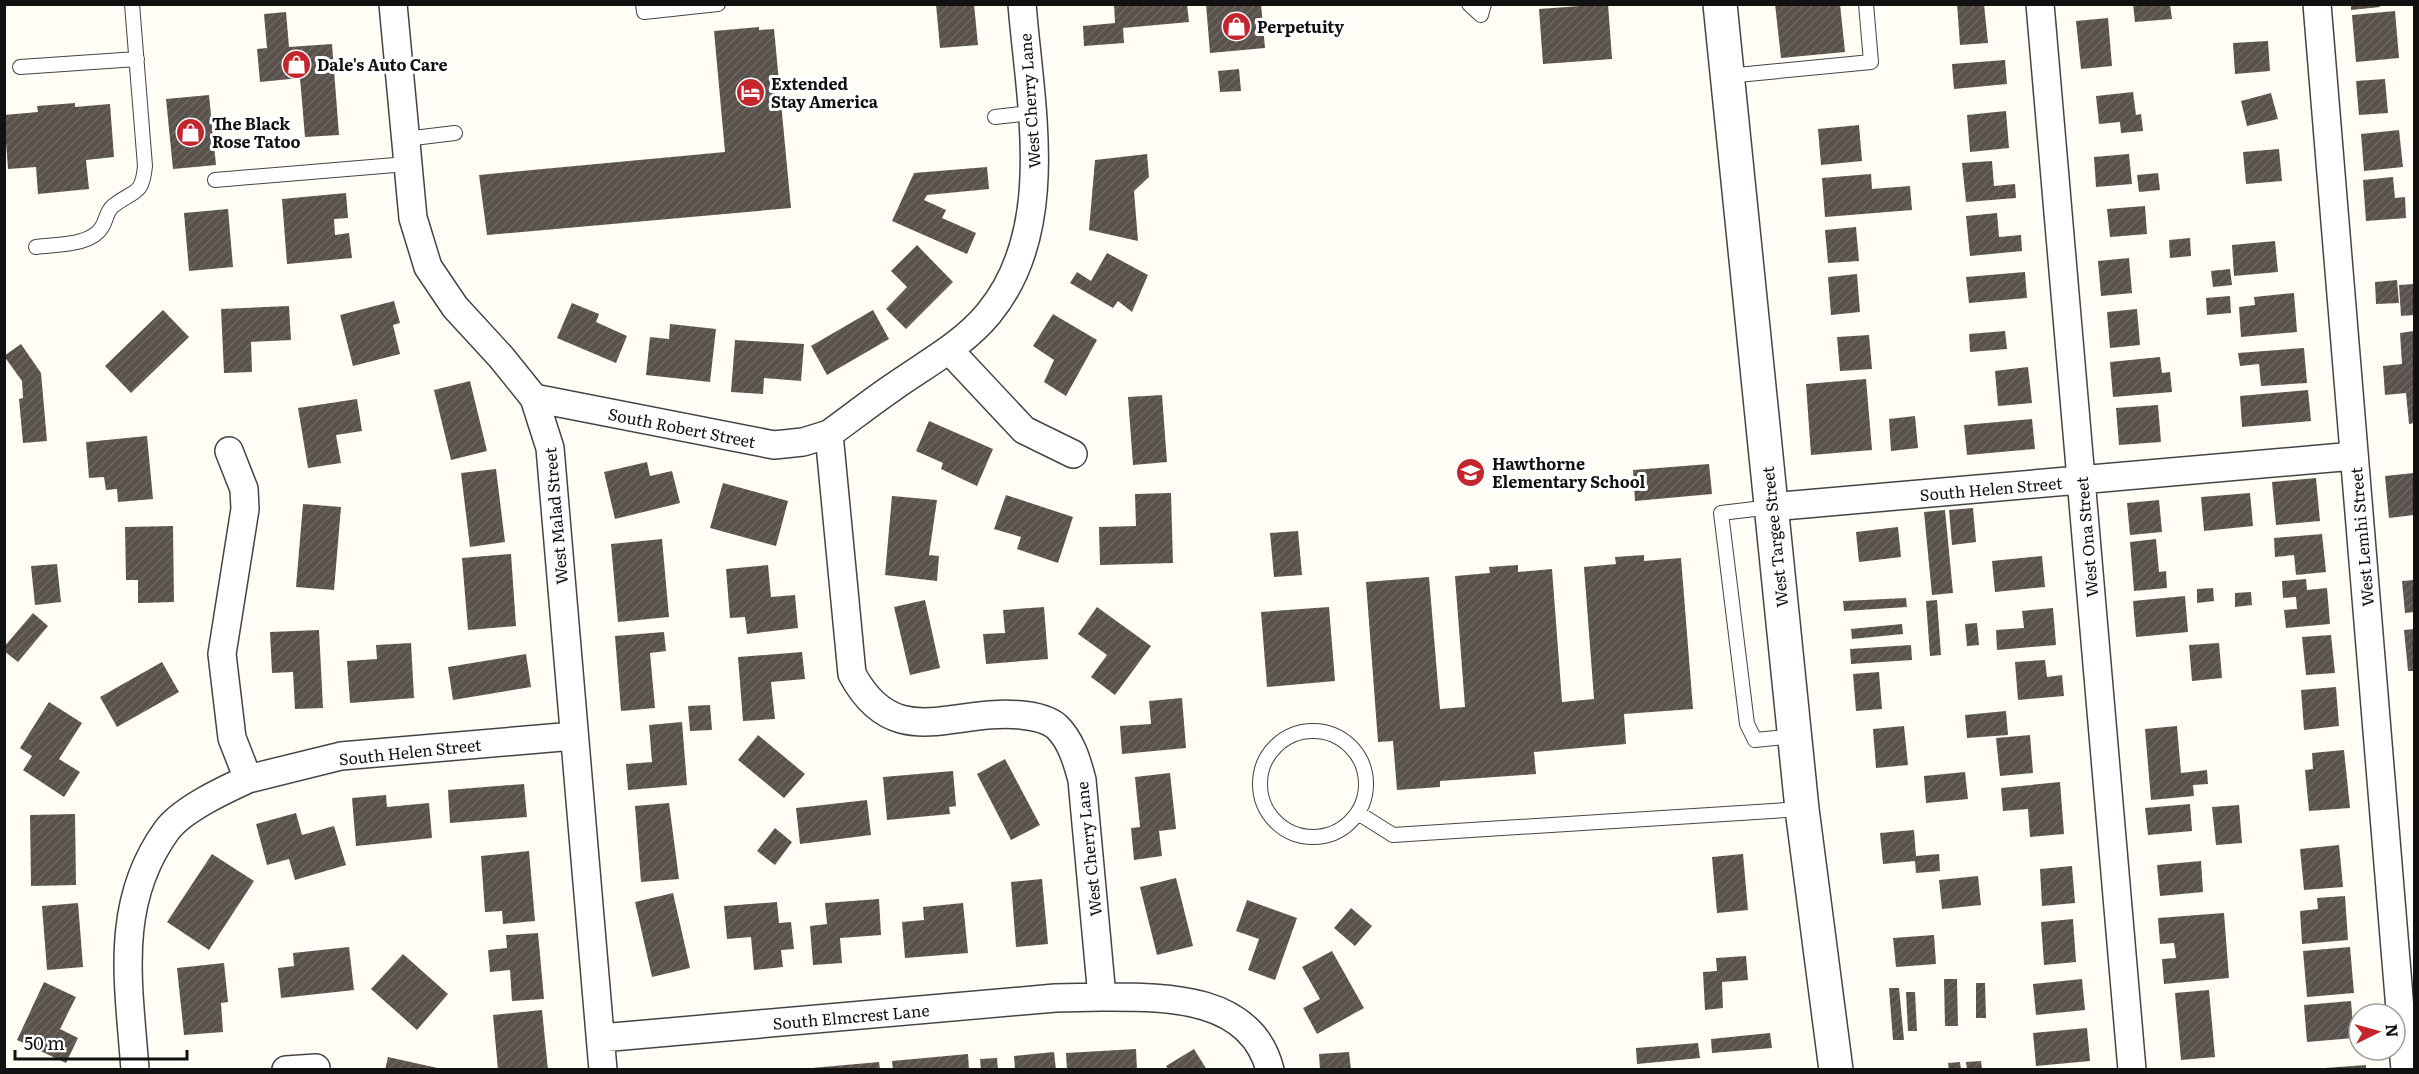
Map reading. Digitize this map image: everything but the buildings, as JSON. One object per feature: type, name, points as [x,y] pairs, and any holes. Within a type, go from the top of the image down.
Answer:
[{"type":"street","name":"West Malad Street","points":[[393,4],[413,218],[428,267],[455,307],[501,357],[534,398],[550,448],[603,1070]]},
{"type":"street","name":"West Cherry Lane","points":[[1022,4],[1035,164],[1032,213],[1022,255],[1007,286],[988,314],[949,350],[829,434],[852,674],[862,694],[877,707],[910,723],[1007,713],[1032,716],[1055,726],[1073,750],[1082,780],[1102,997]]},
{"type":"street","name":"West Targee Street","points":[[1720,4],[1802,809],[1836,1070]]},
{"type":"street","name":"West Ona Street","points":[[2040,4],[2132,1070]]},
{"type":"street","name":"West Lemhi Street","points":[[2317,4],[2405,1070]]},
{"type":"street","points":[[949,350],[1024,430],[1073,454]]},
{"type":"street","name":"South Robert Street","points":[[534,398],[774,444],[802,442],[829,434]]},
{"type":"street","points":[[229,451],[244,489],[245,509],[222,654],[231,738],[248,778]]},
{"type":"street","name":"South Helen Street","points":[[1771,507],[2354,456]]},
{"type":"street","name":"South Helen Street","points":[[135,1070],[127,945],[138,885],[168,829],[206,799],[248,778],[341,756],[574,736]]},
{"type":"street","points":[[1102,997],[1152,997],[1216,1009],[1236,1017],[1254,1034],[1266,1054],[1270,1070]]},
{"type":"street","name":"South Elmcrest Lane","points":[[601,1038],[1055,998],[1102,997]]},
{"type":"street","points":[[286,1070],[316,1068]]},
{"type":"lane","points":[[36,247],[90,238],[102,228],[108,210],[119,201],[136,194],[144,184],[145,166],[132,4]]},
{"type":"lane","points":[[643,4],[644,12],[718,4]]},
{"type":"lane","points":[[1469,4],[1481,15],[1484,4]]},
{"type":"lane","points":[[1727,76],[1871,62],[1866,4]]},
{"type":"lane","points":[[20,67],[137,59]]},
{"type":"lane","points":[[995,117],[1030,113]]},
{"type":"lane","points":[[215,180],[406,152],[455,133]]},
{"type":"lane","points":[[1771,507],[1721,513],[1747,724],[1755,740],[1795,736]]},
{"type":"lane","points":[[1306,731],[1323,732],[1339,738],[1352,749],[1361,763],[1365,780],[1364,797],[1358,813],[1346,826],[1330,835],[1313,838],[1295,835],[1280,826],[1268,812],[1261,796],[1260,778],[1265,761],[1275,746],[1289,736],[1306,731]]},
{"type":"lane","points":[[1358,813],[1393,835],[1802,809]]},
{"type":"place","name":"Perpetuity","points":[[1236,26]]},
{"type":"place","name":"Dale's Auto Care","points":[[296,64]]},
{"type":"place","name":"Extended Stay America","points":[[750,92]]},
{"type":"place","name":"The Black Rose Tatoo","points":[[191,132]]},
{"type":"place","name":"Hawthorne Elementary School","points":[[1471,472]]}]
